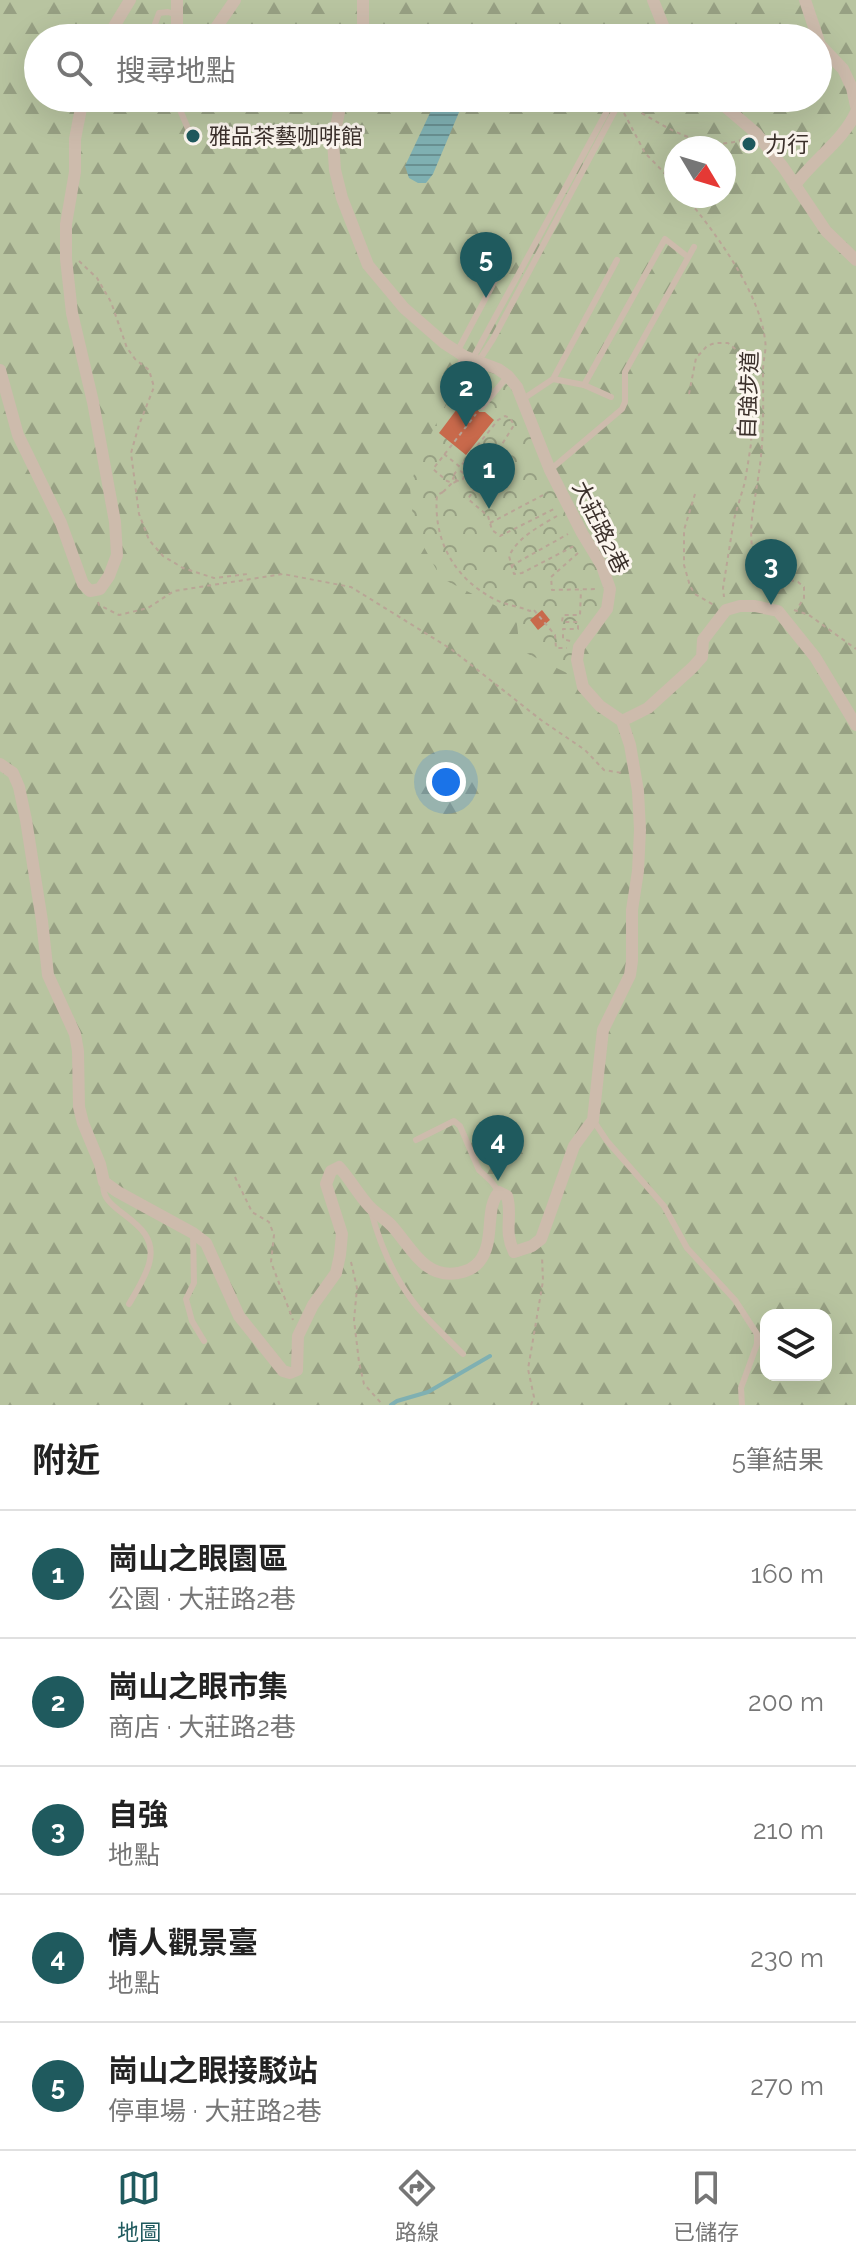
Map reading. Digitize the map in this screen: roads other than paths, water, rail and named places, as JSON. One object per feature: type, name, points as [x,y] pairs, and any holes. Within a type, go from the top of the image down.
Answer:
[{"type":"street","points":[[115,24],[130,0]]},
{"type":"street","points":[[177,0],[177,24]]},
{"type":"street","points":[[219,24],[235,0]]},
{"type":"street","points":[[363,0],[363,24]]},
{"type":"street","points":[[653,0],[662,24]]},
{"type":"street","points":[[805,0],[813,24]]},
{"type":"street","points":[[832,58],[843,69],[856,106]]},
{"type":"street","points":[[0,370],[18,435],[61,523],[83,584],[90,591],[100,589],[117,555],[115,522],[93,402],[72,313],[66,259],[66,224],[80,112]]},
{"type":"street","name":"大莊路2巷","points":[[339,112],[333,141],[335,170],[342,198],[368,265],[404,308],[471,358],[498,369],[517,387],[550,470],[602,566],[610,589],[607,609],[579,647],[577,660],[583,687],[600,706],[622,721]]},
{"type":"street","points":[[731,112],[756,133],[826,231],[856,260]]},
{"type":"street","points":[[795,185],[808,167],[849,128],[856,112]]},
{"type":"street","points":[[0,764],[13,773],[19,787],[48,975],[75,1034],[79,1107],[104,1182],[206,1243],[239,1316],[283,1371],[290,1373],[297,1370],[298,1336],[313,1305],[336,1273],[340,1255],[342,1234],[326,1184],[331,1171],[339,1167],[370,1208],[391,1224],[420,1263],[436,1272],[453,1274],[470,1270],[479,1262],[486,1250],[492,1207],[499,1192],[507,1196],[510,1207],[507,1228],[514,1252],[532,1246],[541,1239],[574,1146],[593,1120],[603,1030],[630,975],[632,910],[640,830],[635,775],[622,721],[648,708],[692,668],[702,657],[703,640],[726,610],[755,606],[778,611],[815,657],[856,725]]},
{"type":"lane","points":[[155,24],[159,13],[177,15]]},
{"type":"lane","points":[[181,112],[189,131]]},
{"type":"lane","points":[[449,384],[471,358],[606,112]]},
{"type":"lane","points":[[584,385],[665,239],[688,257]]},
{"type":"lane","points":[[550,470],[622,409],[625,402],[625,372],[694,247]]},
{"type":"lane","points":[[471,358],[509,254]]},
{"type":"lane","points":[[523,399],[553,379],[617,260]]},
{"type":"lane","points":[[482,407],[508,376]]},
{"type":"lane","points":[[553,379],[584,385],[611,397]]},
{"type":"lane","points":[[593,1120],[607,1141],[664,1206],[687,1248],[735,1300],[757,1334],[757,1344],[741,1388],[742,1405]]},
{"type":"lane","points":[[416,1140],[454,1121],[460,1126],[479,1170],[499,1192]]},
{"type":"lane","points":[[104,1182],[106,1199],[142,1228],[149,1242],[150,1262],[129,1304]]},
{"type":"lane","points":[[370,1208],[377,1233],[404,1288],[420,1310],[463,1354]]},
{"type":"lane","points":[[193,1233],[194,1283],[186,1299],[192,1321],[204,1341]]},
{"type":"water","points":[[430,112],[459,112],[433,174],[426,183],[409,178],[405,166]]},
{"type":"waterway","points":[[391,1405],[428,1392],[490,1356]]},
{"type":"place","name":"雅品茶藝咖啡館","points":[[193,136]]},
{"type":"place","name":"力行","points":[[749,144]]},
{"type":"place","name":"崗山之眼接駁站","points":[[486,298]]},
{"type":"place","name":"崗山之眼市集","points":[[466,427]]},
{"type":"place","name":"崗山之眼園區","points":[[489,509]]},
{"type":"place","name":"自強","points":[[771,605]]},
{"type":"place","name":"情人觀景臺","points":[[498,1181]]}]
